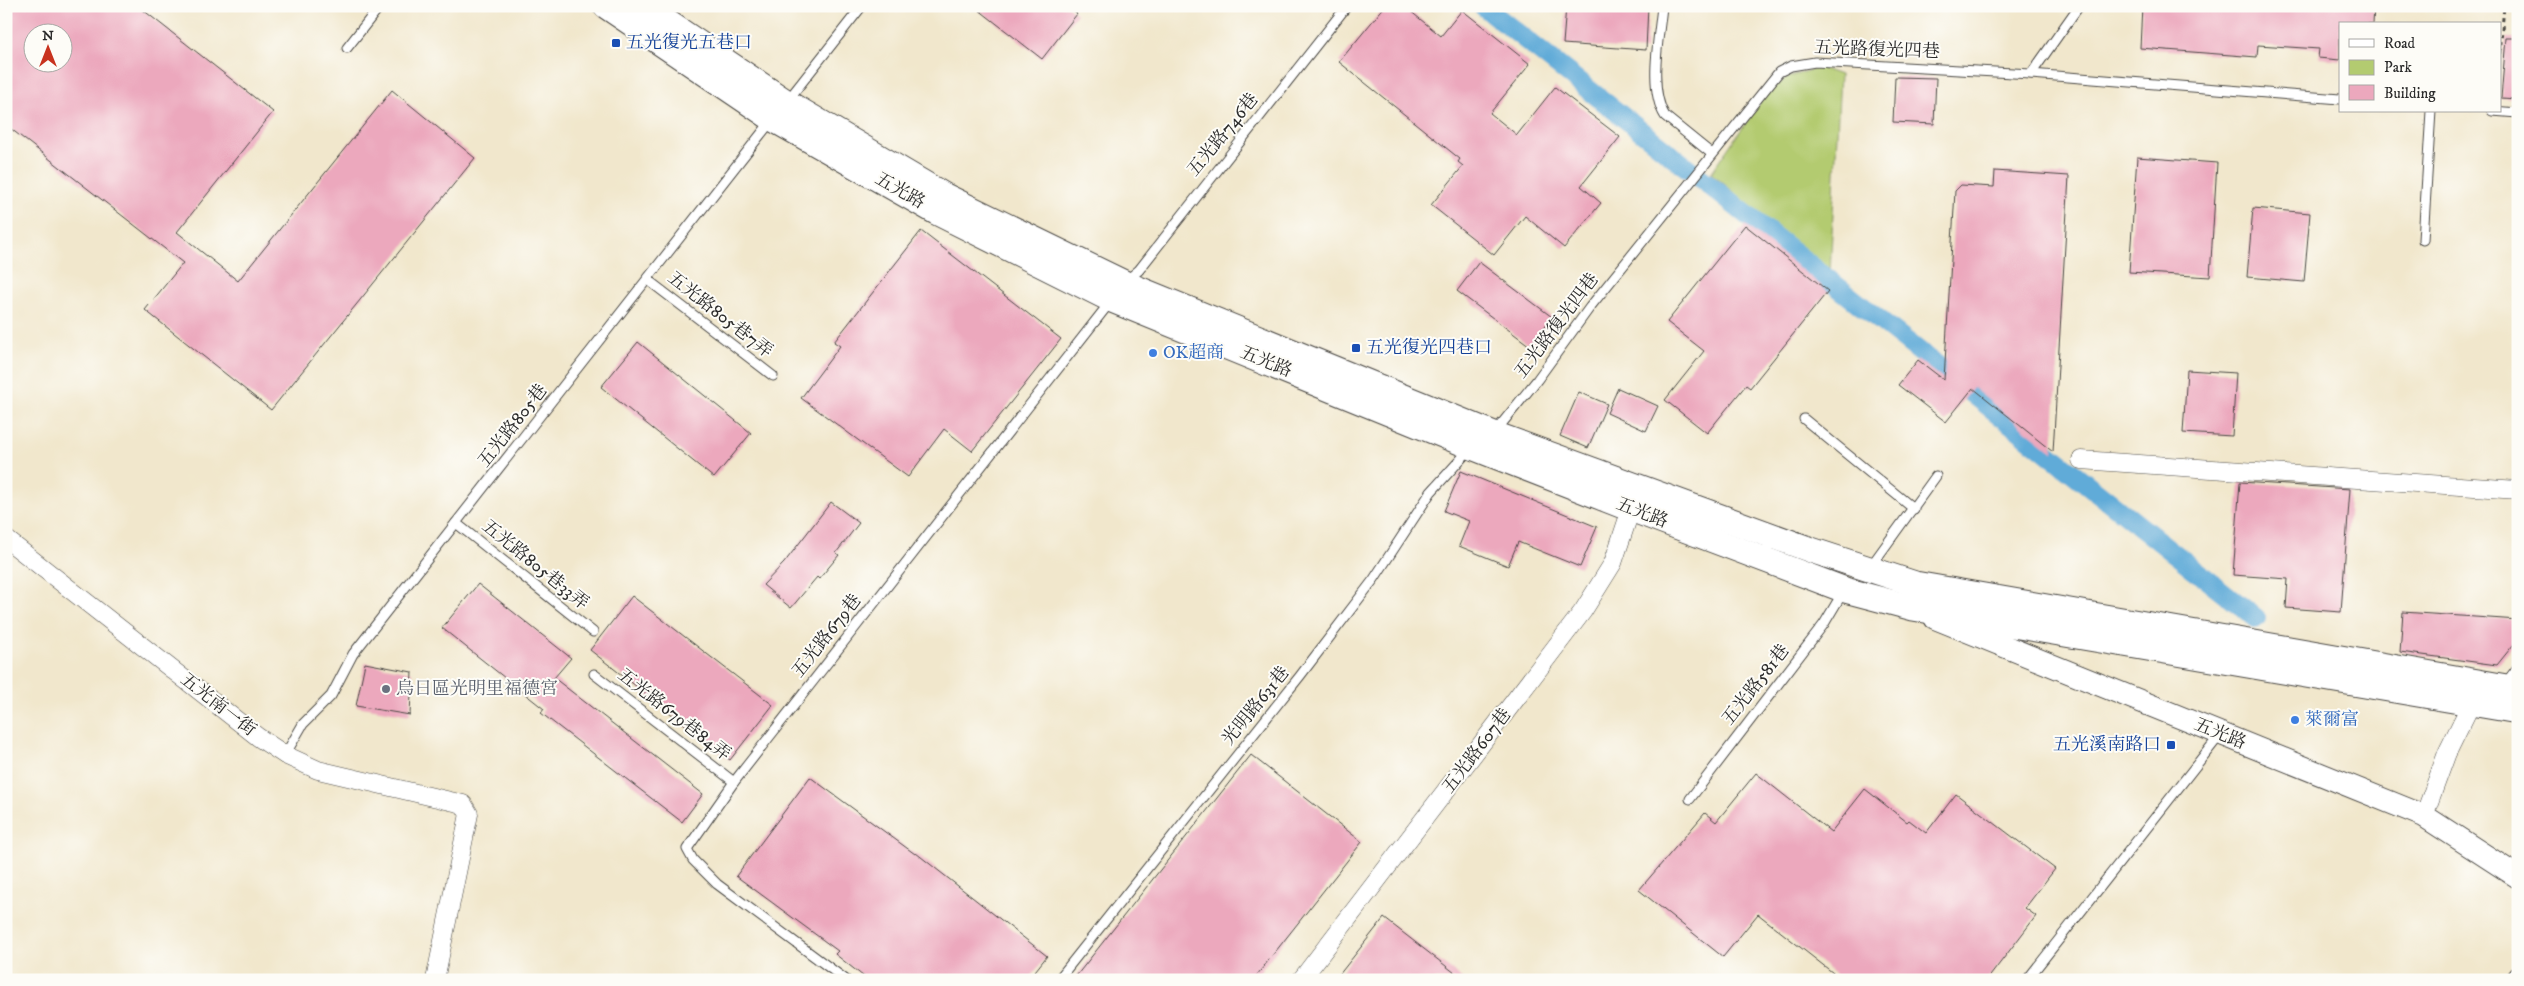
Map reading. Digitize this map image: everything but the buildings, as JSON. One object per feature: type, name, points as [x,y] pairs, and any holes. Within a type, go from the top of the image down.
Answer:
[{"type":"main road","name":"五光路","points":[[606,6],[780,111],[936,212],[1472,447],[1631,509],[1914,596],[2518,711]]},
{"type":"main road","name":"五光路","points":[[643,6],[780,111]]},
{"type":"main road","name":"五光路","points":[[1118,292],[1494,434],[1857,579]]},
{"type":"main road","name":"五光路","points":[[1914,596],[2513,681]]},
{"type":"street","points":[[2081,460],[2518,490]]},
{"type":"street","name":"五光路607巷","points":[[1301,980],[1583,611],[1612,563],[1631,509]]},
{"type":"street","name":"五光南一街","points":[[6,538],[258,737],[285,755],[318,770],[463,804],[469,814],[434,980]]},
{"type":"street","name":"五光路","points":[[1914,596],[2221,734],[2424,816],[2518,877]]},
{"type":"street","points":[[2424,816],[2448,753],[2472,702],[2513,681]]},
{"type":"lane","points":[[347,48],[380,6]]},
{"type":"lane","name":"五光路805巷","points":[[285,755],[303,724],[331,696],[354,654],[862,6]]},
{"type":"lane","name":"五光路746巷","points":[[1118,292],[1139,270],[1347,6]]},
{"type":"lane","points":[[1662,6],[1656,86],[1660,108],[1665,116],[1712,154]]},
{"type":"lane","points":[[2031,74],[2078,6]]},
{"type":"lane","name":"五光路復光四巷","points":[[1472,447],[1494,434],[1538,380],[1590,307],[1703,165],[1779,72],[1791,66],[1815,62],[2031,74],[2339,99]]},
{"type":"lane","points":[[2423,240],[2431,112]]},
{"type":"lane","points":[[2502,112],[2518,113]]},
{"type":"lane","name":"五光路805巷7弄","points":[[648,280],[772,376]]},
{"type":"lane","name":"五光路679巷","points":[[846,980],[717,884],[693,860],[687,849],[734,782],[1118,292]]},
{"type":"lane","points":[[1804,419],[1914,509]]},
{"type":"lane","name":"光明路631巷","points":[[1058,980],[1300,676],[1374,579],[1431,492],[1472,447]]},
{"type":"lane","name":"五光路581巷","points":[[1690,798],[1857,579],[1914,509],[1936,476]]},
{"type":"lane","name":"五光路805巷33弄","points":[[456,523],[593,632]]},
{"type":"lane","name":"五光路679巷84弄","points":[[594,674],[734,782]]},
{"type":"lane","points":[[2027,980],[2221,734]]},
{"type":"lane","points":[[2509,980],[2518,969]]},
{"type":"path","points":[[2502,30],[2504,6]]},
{"type":"green space","points":[[1818,67],[1840,75],[1830,273],[1711,173],[1767,92],[1787,78]]},
{"type":"waterway","points":[[1483,6],[2256,618]]},
{"type":"place","name":"五光復光五巷口","points":[[616,43]]},
{"type":"place","name":"五光復光四巷口","points":[[1356,348]]},
{"type":"place","name":"OK超商","points":[[1153,353]]},
{"type":"place","name":"烏日區光明里福德宮","points":[[386,689]]},
{"type":"place","name":"萊爾富","points":[[2295,720]]},
{"type":"place","name":"五光溪南路口","points":[[2171,745]]}]
